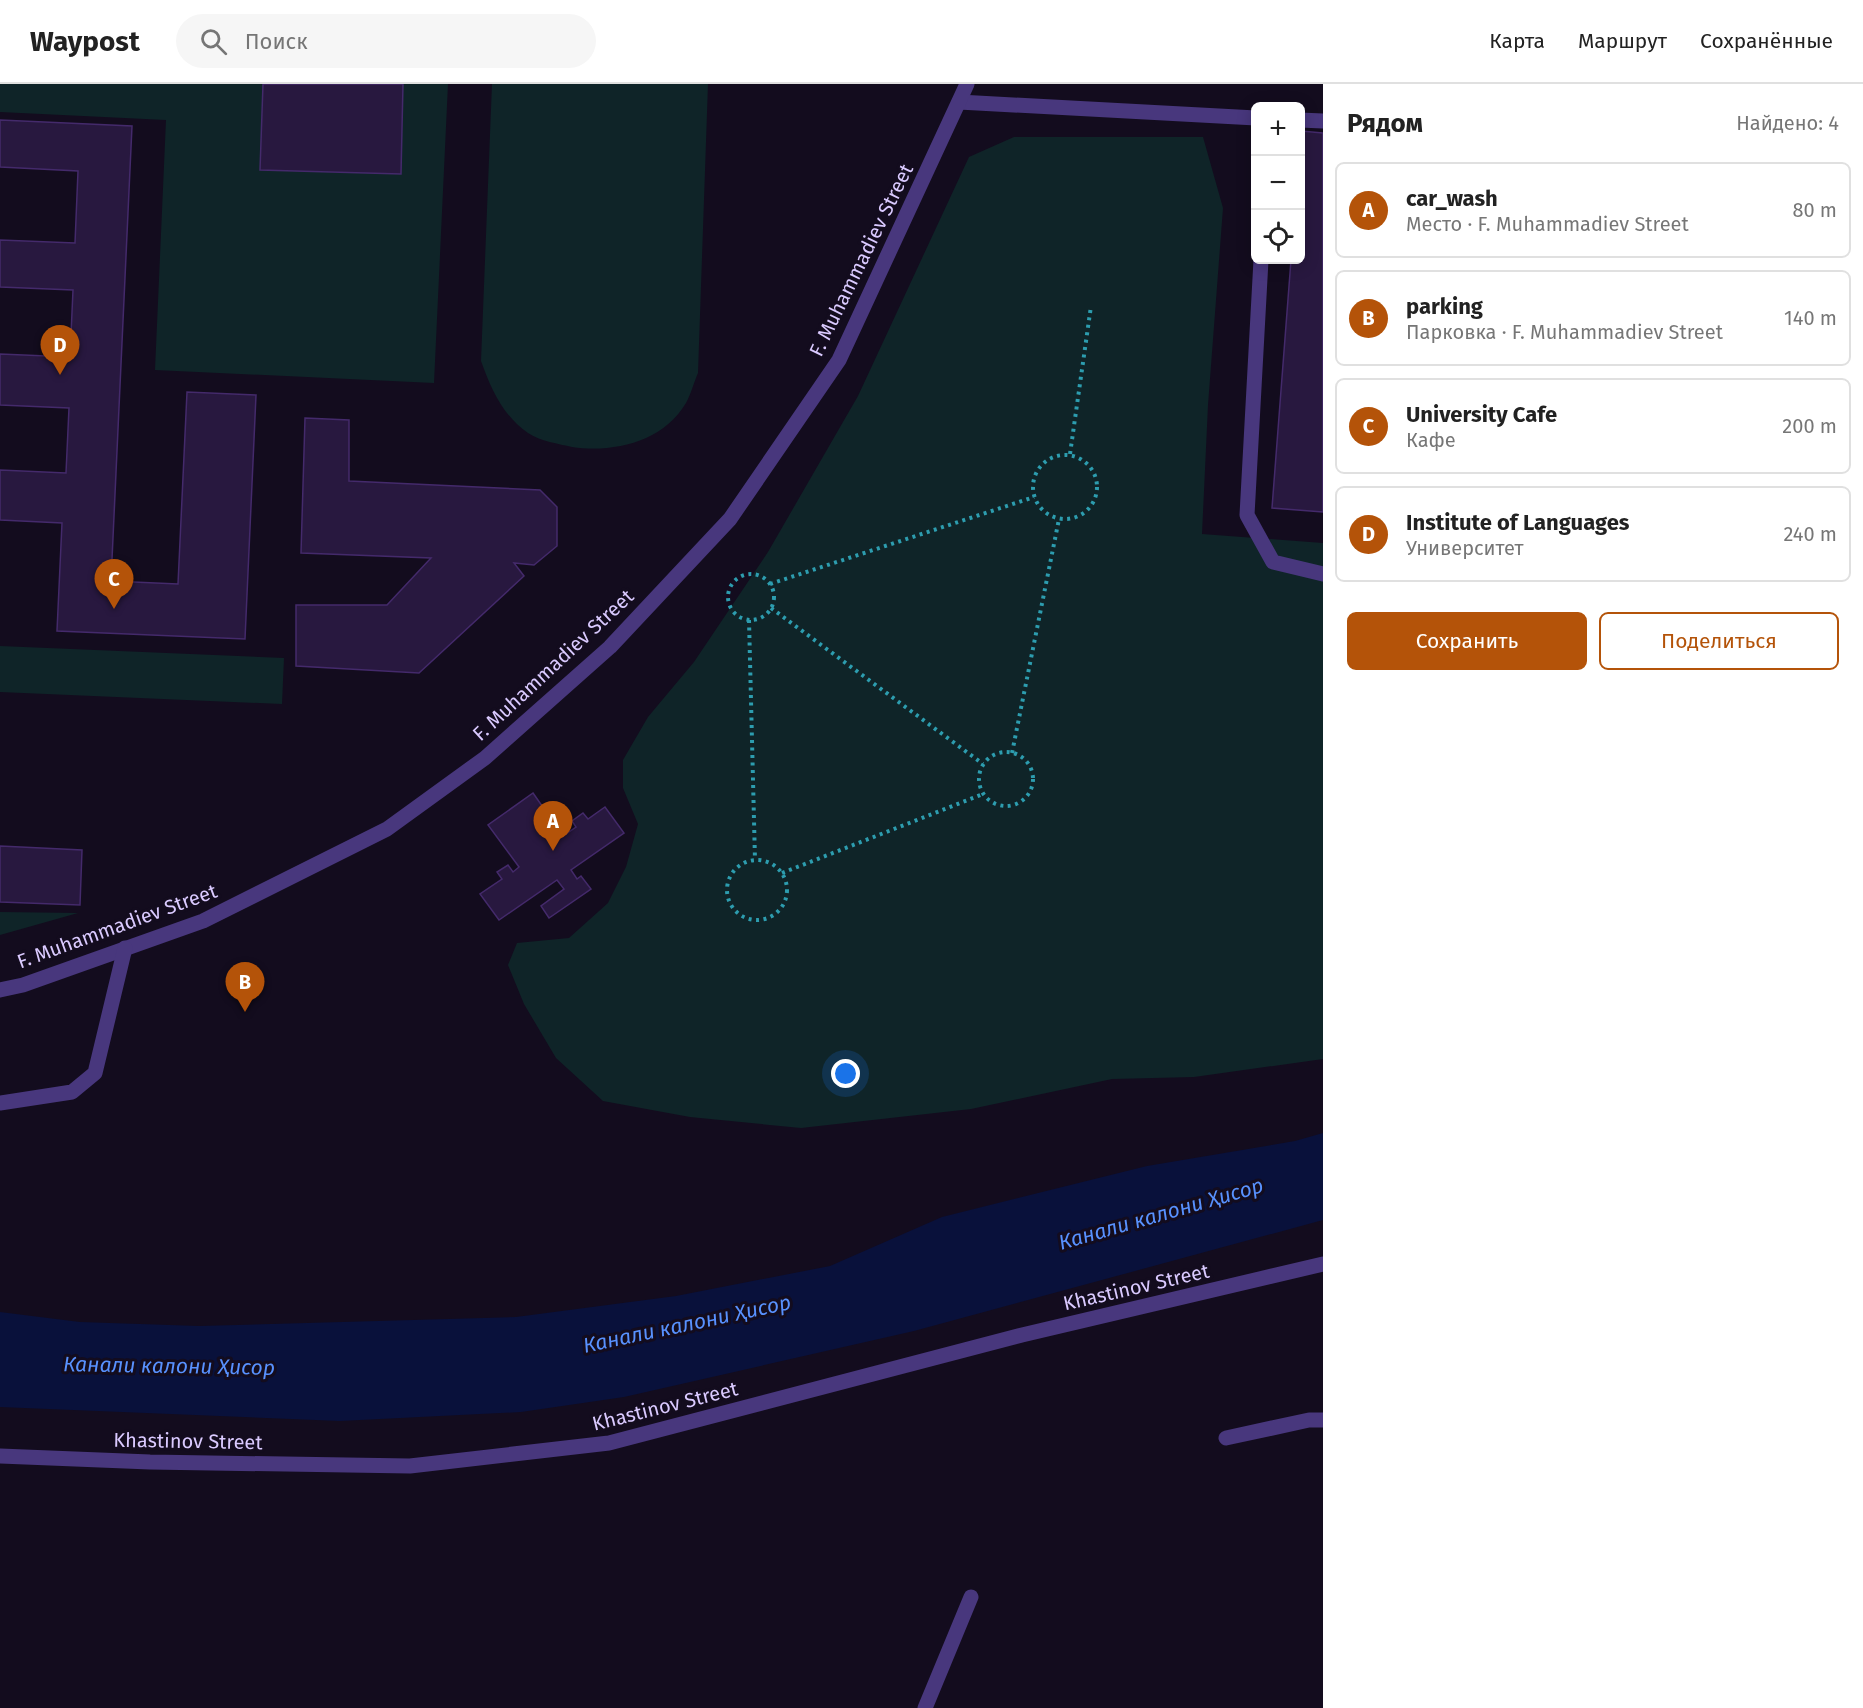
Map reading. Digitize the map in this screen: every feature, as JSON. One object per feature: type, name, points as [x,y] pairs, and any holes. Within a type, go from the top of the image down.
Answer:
[{"type":"street","name":"F. Muhammadiev Street","points":[[0,990],[23,985],[203,921],[387,829],[484,758],[610,647],[730,519],[839,360],[967,84]]},
{"type":"street","points":[[959,102],[1251,118]]},
{"type":"street","points":[[1305,120],[1323,121]]},
{"type":"street","points":[[1261,264],[1247,515],[1274,562],[1323,574]]},
{"type":"street","points":[[0,1103],[72,1092],[96,1073],[125,948]]},
{"type":"street","name":"Khastinov Street","points":[[0,1456],[150,1462],[410,1466],[609,1443],[1022,1335],[1323,1264]]},
{"type":"street","points":[[1226,1438],[1309,1420],[1323,1420]]},
{"type":"street","points":[[925,1708],[971,1597]]},
{"type":"path","points":[[1070,454],[1090,306]]},
{"type":"path","points":[[1070,454],[1090,466],[1097,487],[1095,498],[1081,515],[1059,519],[1040,507],[1034,498],[1032,486],[1040,465],[1048,458],[1070,454]]},
{"type":"path","points":[[770,584],[1034,498]]},
{"type":"path","points":[[1012,753],[1059,519]]},
{"type":"path","points":[[750,573],[760,575],[770,584],[774,601],[771,608],[762,618],[749,620],[733,612],[728,603],[727,592],[740,576],[750,573]]},
{"type":"path","points":[[771,608],[983,764]]},
{"type":"path","points":[[749,620],[755,860]]},
{"type":"path","points":[[1001,753],[1012,753],[1029,765],[1033,775],[1029,795],[1021,802],[1000,806],[983,794],[979,774],[983,764],[1001,753]]},
{"type":"path","points":[[782,873],[983,794]]},
{"type":"path","points":[[755,860],[767,861],[778,867],[782,873],[788,889],[787,900],[781,911],[771,918],[760,921],[747,920],[737,914],[730,904],[727,887],[734,870],[755,860]]},
{"type":"green space","points":[[0,84],[448,84],[434,383],[155,370],[166,120],[0,112]]},
{"type":"green space","points":[[492,84],[708,84],[698,373],[686,403],[676,416],[651,436],[636,442],[604,448],[572,447],[544,440],[528,433],[512,419],[489,382],[481,361]]},
{"type":"green space","points":[[1014,137],[1203,137],[1223,208],[1208,405],[1202,534],[1323,543],[1323,1059],[1194,1077],[1112,1079],[971,1109],[801,1128],[690,1117],[603,1101],[556,1058],[524,1004],[508,965],[517,943],[569,938],[608,903],[626,867],[638,824],[623,788],[623,760],[648,717],[694,662],[768,552],[858,396],[969,157]]},
{"type":"green space","points":[[0,646],[284,658],[282,704],[0,692]]},
{"type":"green space","points":[[0,912],[78,913],[0,935]]},
{"type":"water","name":"Канали калони Ҳисор","points":[[1323,1133],[1323,1220],[914,1331],[624,1397],[521,1412],[340,1421],[0,1407],[0,1312],[80,1322],[199,1326],[516,1317],[676,1296],[830,1266],[942,1217],[1147,1166],[1295,1141]]},
{"type":"building","points":[[263,84],[403,84],[401,174],[260,170]]},
{"type":"building","points":[[0,120],[132,126],[111,581],[178,584],[187,392],[256,395],[245,639],[57,631],[62,523],[0,520],[0,470],[66,473],[69,408],[0,405],[0,354],[70,357],[73,290],[0,287],[0,240],[75,243],[78,171],[0,167]]},
{"type":"building","points":[[1305,131],[1323,133],[1323,512],[1272,508],[1291,264],[1305,264]]},
{"type":"building","points":[[305,418],[349,420],[349,481],[540,490],[557,507],[557,546],[534,565],[514,563],[524,576],[419,673],[296,666],[296,605],[387,605],[431,558],[301,553]]},
{"type":"building","points":[[533,793],[563,836],[576,827],[572,821],[583,813],[588,819],[605,807],[624,833],[571,870],[577,879],[581,876],[591,889],[549,918],[541,906],[564,889],[557,880],[499,920],[480,894],[502,879],[497,872],[508,865],[513,872],[519,867],[488,825]]},
{"type":"building","points":[[0,846],[82,850],[80,905],[0,902]]},
{"type":"place","name":"Institute of Languages","points":[[60,375]]},
{"type":"place","name":"University Cafe","points":[[114,609]]},
{"type":"place","name":"car_wash","points":[[553,851]]},
{"type":"place","name":"parking","points":[[245,1012]]}]
